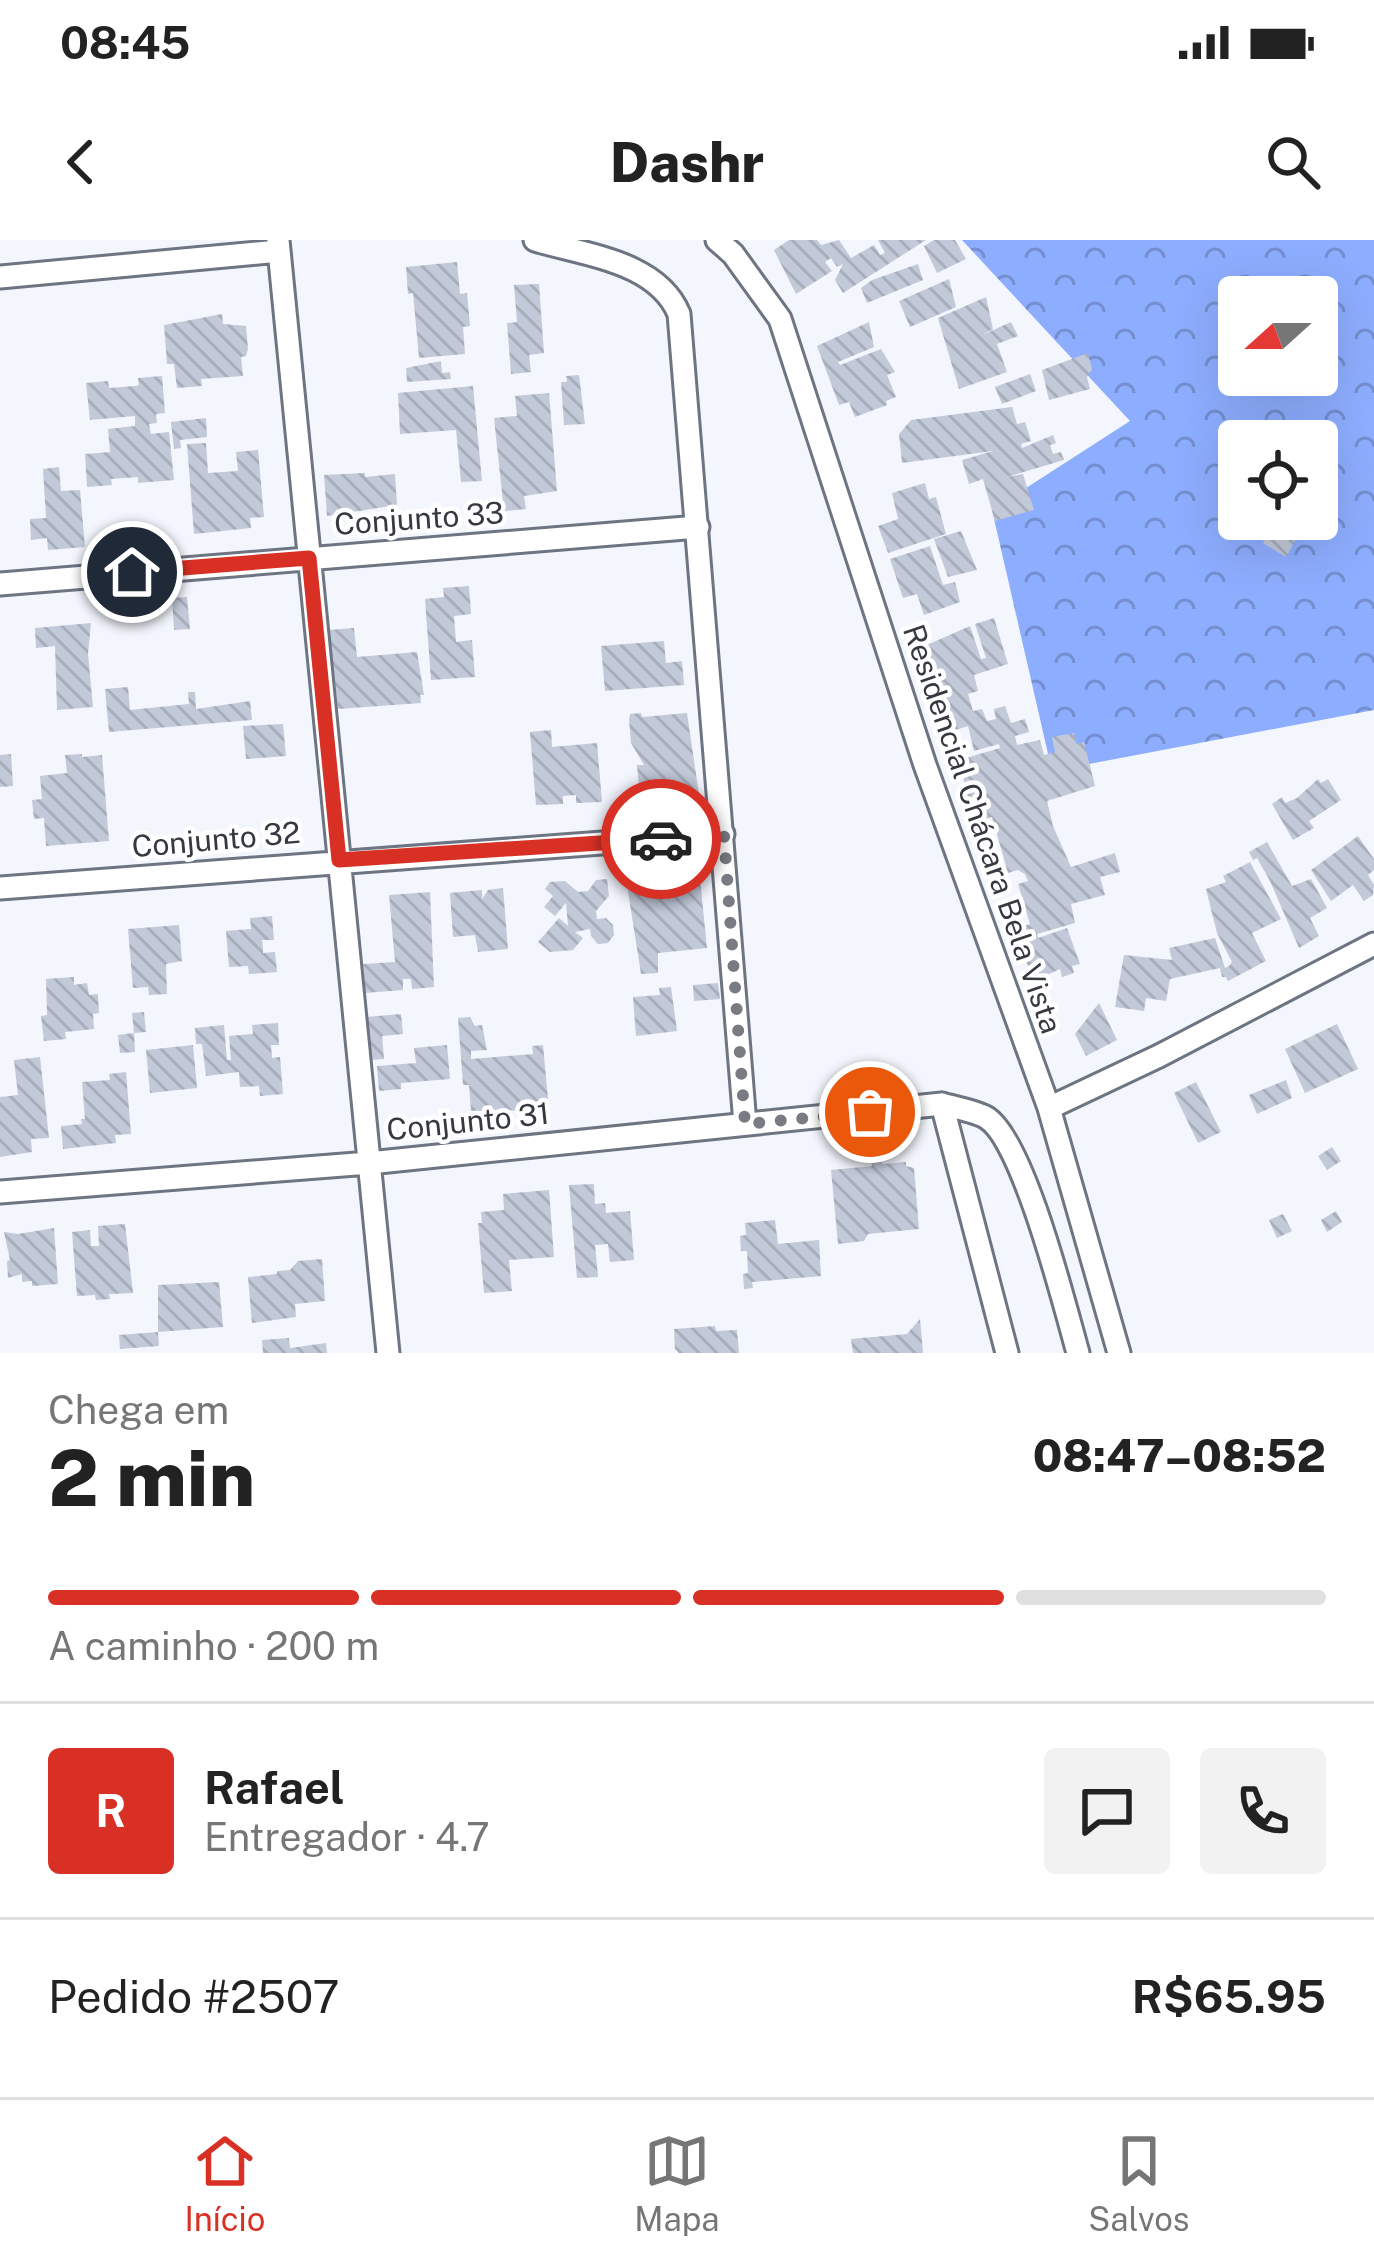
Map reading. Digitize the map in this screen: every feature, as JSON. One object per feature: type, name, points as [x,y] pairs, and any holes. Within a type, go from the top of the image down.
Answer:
[{"type":"street","points":[[535,240],[659,282],[671,297],[681,333],[745,1124]]},
{"type":"street","name":"Residencial Chácara Bela Vista","points":[[717,240],[733,254],[780,319],[925,765],[1049,1108],[1119,1353]]},
{"type":"street","points":[[0,277],[278,246],[388,1353]]},
{"type":"street","name":"Conjunto 33","points":[[0,584],[698,527]]},
{"type":"street","name":"Conjunto 32","points":[[0,888],[724,835]]},
{"type":"street","points":[[1049,1108],[1374,944]]},
{"type":"street","points":[[942,1104],[1007,1353]]},
{"type":"street","points":[[942,1104],[987,1118],[1007,1143],[1032,1202],[1078,1353]]},
{"type":"street","name":"Conjunto 31","points":[[0,1192],[369,1163],[942,1104]]},
{"type":"green space","points":[[962,240],[1374,240],[1374,710],[1052,771],[992,510],[1130,421]]},
{"type":"building","points":[[789,240],[817,240],[821,245],[839,240],[851,258],[874,245],[880,255],[885,253],[878,240],[926,240],[843,293],[835,280],[843,264],[837,267],[831,258],[825,262],[832,271],[796,294],[774,250]]},
{"type":"building","points":[[934,240],[955,240],[966,259],[937,273],[924,246]]},
{"type":"building","points":[[457,262],[460,294],[467,293],[470,326],[463,327],[465,354],[419,358],[406,267]]},
{"type":"building","points":[[918,264],[923,280],[867,303],[861,288]]},
{"type":"building","points":[[949,279],[956,307],[910,327],[899,301]]},
{"type":"building","points":[[539,284],[544,353],[529,355],[531,372],[511,374],[507,323],[517,322],[514,285]]},
{"type":"building","points":[[986,297],[993,329],[982,335],[1011,322],[1018,336],[997,344],[1007,372],[959,389],[938,318]]},
{"type":"building","points":[[222,314],[223,324],[246,326],[243,376],[201,379],[202,386],[177,388],[174,364],[167,364],[164,325]]},
{"type":"building","points":[[869,322],[874,347],[838,362],[881,349],[895,372],[887,375],[896,397],[855,417],[849,402],[839,405],[817,346]]},
{"type":"building","points":[[1088,353],[1090,389],[1049,400],[1042,370]]},
{"type":"building","points":[[441,361],[442,373],[450,372],[451,379],[407,382],[406,368]]},
{"type":"building","points":[[1030,374],[1036,391],[1002,404],[995,387]]},
{"type":"building","points":[[579,375],[585,424],[564,425],[561,382],[567,382],[566,376]]},
{"type":"building","points":[[162,376],[165,413],[156,414],[157,423],[149,424],[151,434],[169,432],[174,480],[111,479],[112,485],[87,487],[85,454],[110,452],[108,429],[135,426],[135,416],[90,420],[86,383],[135,386],[138,378]]},
{"type":"building","points":[[473,386],[482,481],[461,482],[456,430],[400,434],[398,393]]},
{"type":"building","points":[[549,393],[557,491],[524,496],[526,509],[504,511],[494,418],[517,416],[515,396]]},
{"type":"building","points":[[1012,407],[1017,424],[1025,422],[1031,441],[1021,444],[1022,448],[1053,435],[1053,454],[1061,452],[1064,460],[1007,477],[1023,474],[1034,510],[995,521],[983,479],[969,484],[962,460],[993,451],[902,463],[899,434],[911,420]]},
{"type":"building","points":[[206,418],[207,437],[180,440],[181,448],[174,449],[171,422]]},
{"type":"building","points":[[206,443],[208,473],[238,471],[236,452],[258,450],[264,517],[250,518],[251,528],[194,534],[187,444]]},
{"type":"building","points":[[59,467],[61,491],[80,490],[85,547],[48,550],[47,538],[31,540],[30,519],[46,518],[43,469]]},
{"type":"building","points":[[365,473],[365,477],[395,474],[397,505],[327,516],[324,475]]},
{"type":"building","points":[[925,483],[929,499],[936,497],[946,534],[888,553],[878,526],[898,519],[892,493]]},
{"type":"building","points":[[961,531],[977,570],[948,577],[934,539]]},
{"type":"building","points":[[1265,540],[1295,540],[1286,557]]},
{"type":"building","points":[[930,546],[943,585],[955,582],[960,602],[924,615],[917,594],[903,598],[890,559]]},
{"type":"building","points":[[469,586],[471,614],[454,616],[456,642],[472,640],[475,677],[431,680],[425,599],[444,597],[443,588]]},
{"type":"building","points":[[187,597],[190,629],[174,630],[172,598]]},
{"type":"building","points":[[994,618],[1008,664],[974,675],[978,691],[968,694],[973,711],[982,709],[987,721],[996,719],[994,709],[1005,706],[1011,723],[1025,719],[1029,732],[1015,736],[1017,745],[1040,740],[1044,755],[1055,752],[1052,737],[1074,733],[1076,744],[1084,742],[1095,786],[1047,801],[1053,826],[1071,867],[1115,853],[1120,872],[1100,877],[1105,895],[1071,904],[1075,923],[1037,934],[1038,938],[1067,928],[1080,964],[1072,966],[1074,973],[1062,977],[1060,969],[1034,981],[1013,930],[1030,924],[1018,884],[1028,881],[1018,870],[1008,873],[992,817],[974,823],[959,760],[1000,748],[999,744],[974,751],[968,726],[949,732],[920,648],[970,626],[981,659],[986,658],[975,624]]},
{"type":"building","points":[[91,623],[88,654],[93,707],[57,710],[55,646],[36,648],[35,628]]},
{"type":"building","points":[[354,628],[357,657],[417,652],[424,695],[420,695],[421,703],[338,709],[329,630]]},
{"type":"building","points":[[664,641],[666,663],[682,661],[684,685],[605,691],[601,646]]},
{"type":"building","points":[[128,687],[130,710],[189,704],[188,692],[195,692],[196,709],[250,701],[252,720],[109,732],[105,689]]},
{"type":"building","points":[[641,713],[642,717],[687,713],[699,794],[640,799],[637,765],[644,765],[631,743],[629,720],[630,714]]},
{"type":"building","points":[[283,724],[286,756],[246,759],[243,726]]},
{"type":"building","points":[[551,730],[552,747],[597,743],[602,802],[576,803],[576,795],[563,796],[563,804],[536,805],[530,732]]},
{"type":"building","points":[[11,754],[13,786],[0,787],[0,755]]},
{"type":"building","points":[[65,755],[102,755],[109,841],[46,846],[44,818],[34,819],[32,800],[42,799],[40,776],[67,773]]},
{"type":"building","points":[[1318,779],[1321,783],[1328,779],[1341,800],[1309,821],[1314,828],[1293,840],[1272,804],[1282,797],[1285,803],[1297,798]]},
{"type":"building","points":[[1358,836],[1374,859],[1374,870],[1368,875],[1373,895],[1364,901],[1353,885],[1331,901],[1311,870]]},
{"type":"building","points":[[1267,842],[1292,886],[1311,879],[1327,908],[1310,918],[1319,936],[1299,948],[1270,881],[1249,852]]},
{"type":"building","points":[[1250,862],[1281,919],[1252,933],[1266,961],[1228,981],[1220,968],[1170,979],[1166,1001],[1146,998],[1144,1011],[1115,1007],[1124,955],[1172,960],[1169,948],[1215,938],[1225,968],[1229,966],[1232,962],[1217,933],[1206,889],[1226,882],[1223,876]]},
{"type":"building","points":[[672,873],[672,882],[700,879],[707,948],[658,953],[658,973],[641,974],[627,885],[657,883],[656,875]]},
{"type":"building","points":[[607,879],[609,896],[596,911],[597,919],[606,918],[613,925],[614,935],[608,943],[598,944],[590,929],[575,932],[583,938],[573,950],[550,952],[538,942],[559,918],[568,926],[566,903],[555,916],[544,907],[553,896],[545,889],[550,882],[565,881],[578,892]]},
{"type":"building","points":[[503,888],[508,949],[478,952],[475,935],[453,937],[450,893],[482,890],[482,899],[488,890]]},
{"type":"building","points":[[430,892],[434,987],[412,989],[411,979],[403,979],[403,990],[365,993],[363,964],[395,962],[389,895]]},
{"type":"building","points":[[272,916],[274,940],[262,940],[263,953],[275,952],[277,972],[249,974],[248,966],[229,967],[226,931],[251,929],[250,918]]},
{"type":"building","points":[[179,925],[182,961],[166,964],[167,994],[149,995],[148,987],[133,988],[128,929]]},
{"type":"building","points":[[74,977],[74,985],[87,983],[89,995],[98,994],[94,1029],[65,1032],[66,1039],[44,1041],[41,1016],[47,1015],[46,979]]},
{"type":"building","points":[[718,983],[720,999],[694,1001],[693,985]]},
{"type":"building","points":[[671,987],[677,1031],[636,1036],[633,997],[660,995],[659,988]]},
{"type":"building","points":[[1099,1003],[1117,1040],[1086,1056],[1075,1034]]},
{"type":"building","points":[[144,1012],[146,1032],[134,1033],[132,1013]]},
{"type":"building","points":[[401,1014],[403,1034],[382,1036],[384,1059],[369,1060],[366,1017]]},
{"type":"building","points":[[470,1017],[475,1026],[482,1025],[487,1050],[471,1051],[471,1059],[533,1054],[532,1046],[543,1045],[549,1110],[471,1111],[469,1085],[463,1085],[458,1018]]},
{"type":"building","points":[[278,1023],[279,1045],[271,1045],[272,1058],[280,1057],[283,1094],[260,1096],[259,1086],[240,1087],[239,1072],[206,1076],[195,1028],[224,1025],[227,1060],[231,1060],[229,1036],[253,1034],[252,1025]]},
{"type":"building","points":[[1337,1024],[1358,1069],[1305,1093],[1285,1049]]},
{"type":"building","points":[[134,1033],[135,1052],[120,1053],[118,1035]]},
{"type":"building","points":[[193,1045],[197,1088],[150,1093],[146,1050]]},
{"type":"building","points":[[447,1045],[450,1079],[401,1083],[401,1089],[379,1091],[377,1066],[416,1063],[414,1048]]},
{"type":"building","points":[[40,1057],[49,1138],[31,1139],[32,1152],[0,1157],[0,1097],[18,1095],[14,1060]]},
{"type":"building","points":[[126,1072],[131,1134],[115,1135],[116,1143],[63,1149],[61,1126],[82,1124],[85,1119],[82,1082],[110,1080],[109,1074]]},
{"type":"building","points":[[1286,1080],[1292,1098],[1257,1114],[1249,1095]]},
{"type":"building","points":[[1196,1082],[1221,1132],[1198,1143],[1174,1093]]},
{"type":"building","points":[[1332,1147],[1341,1161],[1327,1170],[1318,1156]]},
{"type":"building","points":[[881,1149],[882,1164],[906,1162],[914,1168],[919,1229],[868,1234],[864,1241],[838,1244],[831,1170],[872,1166],[871,1158],[859,1151]]},
{"type":"building","points":[[594,1184],[595,1204],[605,1203],[606,1213],[630,1211],[634,1260],[610,1262],[608,1244],[595,1245],[598,1277],[577,1278],[569,1185]]},
{"type":"building","points":[[549,1190],[554,1257],[509,1260],[512,1291],[484,1293],[481,1212],[504,1210],[503,1194]]},
{"type":"building","points":[[1336,1211],[1342,1222],[1327,1232],[1321,1220]]},
{"type":"building","points":[[1283,1214],[1292,1231],[1277,1238],[1269,1220]]},
{"type":"building","points":[[775,1220],[778,1244],[819,1240],[821,1276],[752,1282],[753,1288],[744,1289],[747,1251],[741,1251],[740,1236],[746,1235],[745,1223]]},
{"type":"building","points":[[125,1224],[133,1293],[96,1300],[95,1295],[77,1296],[72,1232],[90,1230],[91,1246],[99,1246],[98,1226]]},
{"type":"building","points":[[54,1228],[58,1284],[32,1286],[32,1281],[22,1282],[22,1274],[8,1278],[4,1232]]},
{"type":"building","points":[[322,1259],[325,1301],[295,1304],[296,1317],[252,1323],[248,1277],[277,1274],[298,1261]]},
{"type":"building","points":[[219,1282],[223,1327],[158,1332],[158,1285]]},
{"type":"building","points":[[920,1319],[923,1353],[853,1353],[851,1339],[907,1334]]},
{"type":"building","points":[[715,1326],[716,1331],[737,1330],[739,1353],[679,1353],[675,1349],[674,1329]]},
{"type":"building","points":[[158,1332],[159,1346],[120,1349],[119,1335]]},
{"type":"building","points":[[289,1338],[290,1348],[326,1343],[327,1353],[263,1353],[262,1340]]},
{"type":"way so far","points":[[661,839],[724,835],[745,1124],[870,1112]]},
{"type":"route","points":[[132,572],[309,558],[339,860],[661,839]]}]
